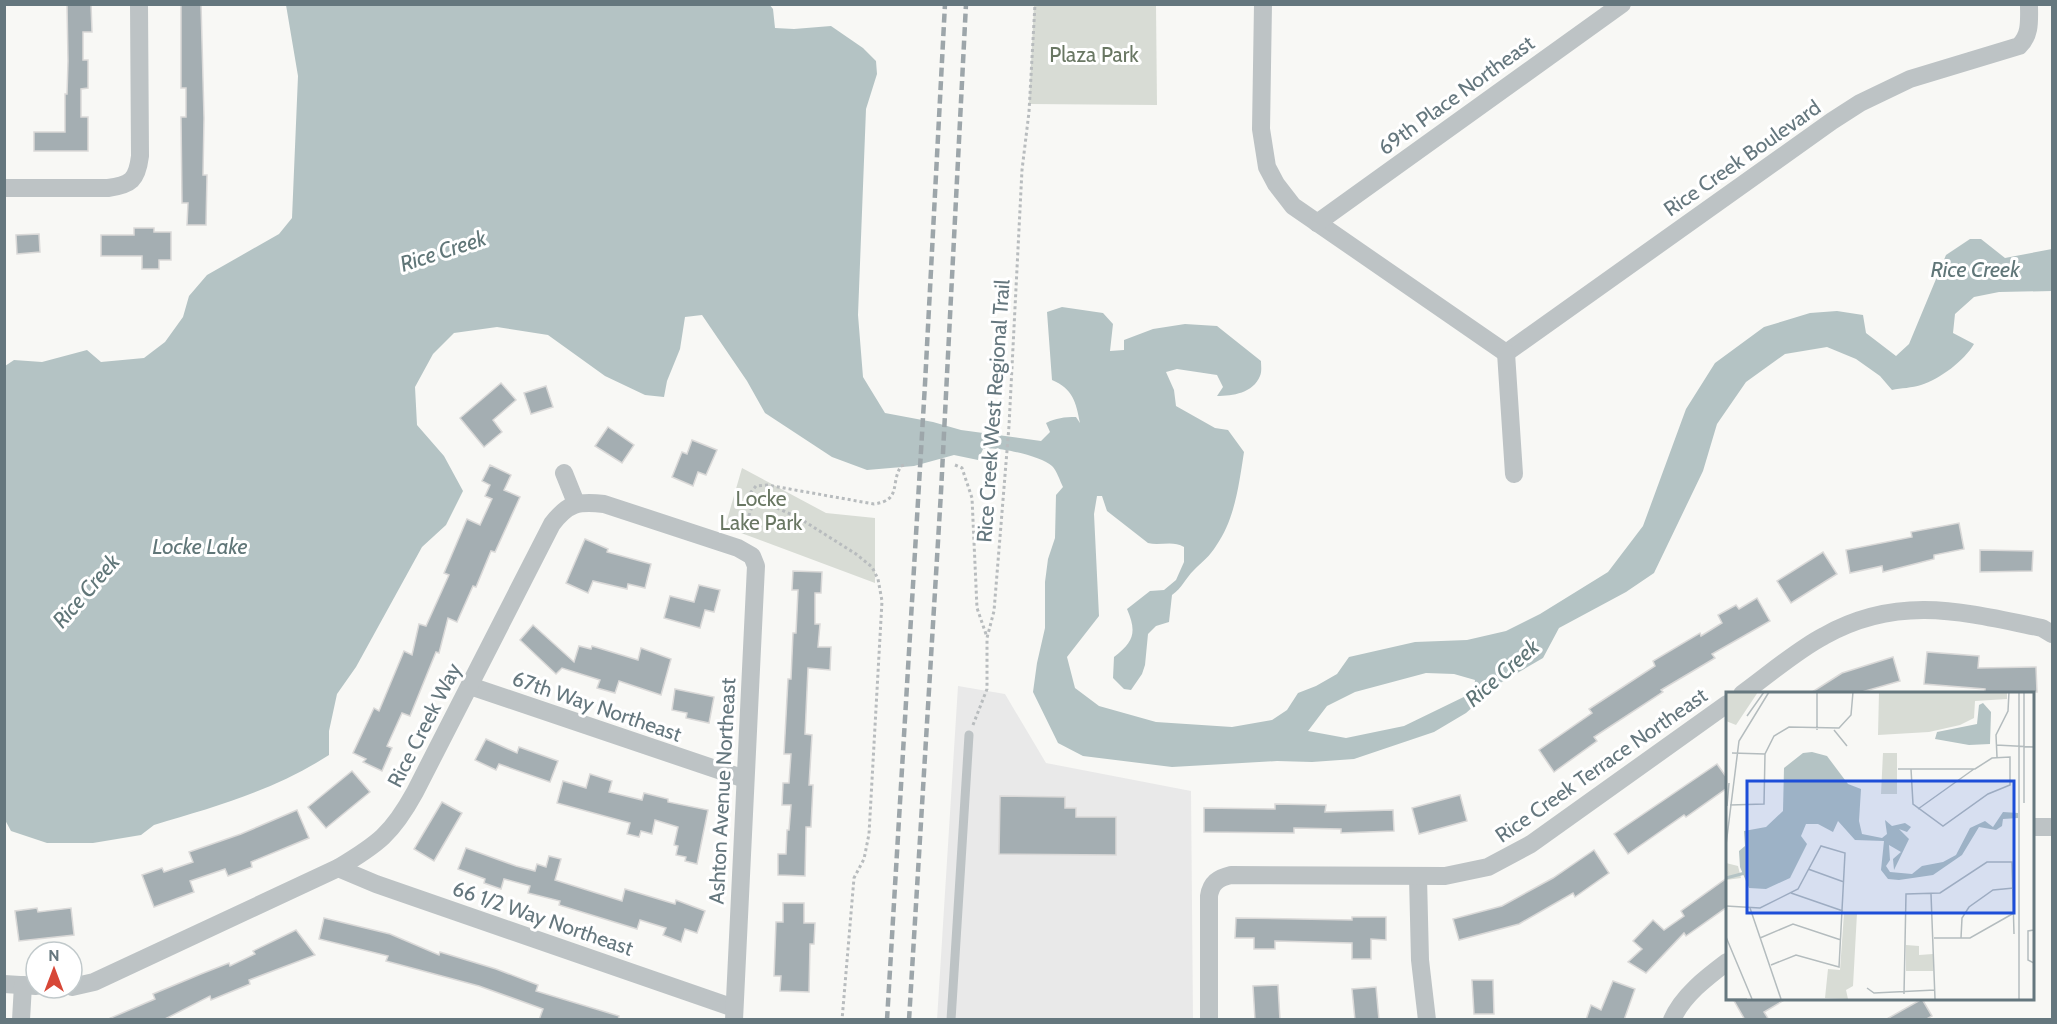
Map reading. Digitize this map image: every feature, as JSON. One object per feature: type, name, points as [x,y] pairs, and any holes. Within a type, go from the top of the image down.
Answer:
[{"type":"street","points":[[4,188],[108,188],[124,186],[132,180],[138,170],[140,156],[139,4]]},
{"type":"street","points":[[1263,4],[1261,129],[1267,166],[1276,184],[1293,206],[1506,353],[1514,474]]},
{"type":"street","name":"69th Place Northeast","points":[[1317,223],[1622,4]]},
{"type":"street","name":"Rice Creek Boulevard","points":[[1506,353],[1832,121],[1860,104],[1910,80],[2011,49],[2024,41],[2028,34],[2029,4]]},
{"type":"street","points":[[564,473],[576,503],[604,504],[738,548]]},
{"type":"street","name":"Rice Creek Way","points":[[84,984],[94,982],[338,868],[372,848],[388,833],[403,814],[552,524],[560,514],[576,503]]},
{"type":"street","name":"Ashton Avenue Northeast","points":[[734,1014],[756,566],[752,556],[738,548]]},
{"type":"street","name":"Rice Creek Terrace Northeast","points":[[1745,692],[1823,636],[1870,617],[1901,610],[1958,611],[2042,628],[2052,634]]},
{"type":"street","name":"67th Way Northeast","points":[[470,686],[745,779]]},
{"type":"street","name":"Rice Creek Terrace Northeast","points":[[1209,1020],[1209,896],[1210,888],[1215,881],[1231,875],[1444,876],[1488,867],[1508,858],[1541,837],[1726,705]]},
{"type":"street","points":[[2033,827],[2052,827]]},
{"type":"street","name":"66 1/2 Way Northeast","points":[[338,868],[376,884],[734,1014]]},
{"type":"street","points":[[1418,876],[1420,960],[1427,1020]]},
{"type":"street","points":[[1672,1020],[1689,995],[1709,975],[1726,963]]},
{"type":"street","points":[[21,985],[21,1020]]},
{"type":"lane","points":[[951,1020],[969,735]]},
{"type":"path","name":"Rice Creek West Regional Trail","points":[[987,638],[994,611],[1007,449],[1022,170],[1029,112],[1035,4]]},
{"type":"path","points":[[842,1020],[854,878],[864,859],[869,834],[881,642],[880,586],[875,571],[856,555],[799,518],[755,498],[752,492],[756,486],[767,485],[879,504],[890,499],[894,493],[898,471],[901,466],[908,464]]},
{"type":"path","name":"Rice Creek West Regional Trail","points":[[955,465],[962,468],[972,498],[977,608],[987,638]]},
{"type":"path","points":[[738,548],[755,498]]},
{"type":"path","points":[[969,735],[987,689],[987,638]]},
{"type":"shaded area","points":[[958,686],[1005,694],[1046,763],[1191,791],[1193,1019],[937,1020]]},
{"type":"green space","name":"Plaza Park","points":[[1034,5],[1156,5],[1157,105],[1029,104]]},
{"type":"green space","name":"Locke Lake Park","points":[[742,468],[826,513],[875,518],[875,583],[725,527]]},
{"type":"water","name":"Locke Lake","points":[[769,4],[773,9],[775,28],[831,26],[863,48],[876,61],[877,74],[866,109],[858,315],[863,377],[885,413],[961,430],[1041,441],[1050,432],[1046,423],[1050,421],[1076,417],[1080,423],[1077,409],[1069,392],[1052,380],[1047,312],[1062,307],[1103,313],[1113,324],[1110,351],[1124,350],[1124,340],[1153,329],[1185,324],[1217,326],[1261,361],[1261,373],[1257,382],[1248,390],[1229,395],[1217,396],[1223,387],[1217,375],[1177,369],[1166,372],[1174,390],[1176,406],[1215,428],[1228,430],[1244,452],[1235,501],[1228,524],[1211,553],[1172,595],[1169,622],[1156,626],[1148,634],[1145,665],[1131,690],[1124,689],[1113,678],[1114,657],[1126,646],[1132,636],[1132,624],[1127,609],[1150,591],[1164,590],[1176,580],[1184,562],[1184,547],[1175,544],[1148,543],[1107,511],[1102,496],[1097,496],[1094,514],[1099,616],[1067,657],[1075,688],[1099,706],[1156,722],[1232,727],[1272,720],[1287,710],[1298,693],[1337,674],[1349,657],[1415,642],[1467,640],[1506,631],[1540,614],[1608,572],[1643,526],[1686,409],[1715,363],[1764,327],[1810,313],[1837,311],[1863,315],[1866,333],[1896,356],[1909,344],[1946,255],[1970,239],[1981,239],[2005,258],[2052,249],[2052,291],[1999,292],[1974,297],[1955,314],[1953,333],[1974,344],[1951,369],[1918,386],[1892,390],[1880,376],[1856,359],[1827,347],[1785,354],[1746,382],[1717,424],[1703,471],[1654,573],[1626,592],[1559,628],[1543,658],[1500,683],[1466,713],[1434,732],[1354,759],[1172,767],[1083,756],[1058,743],[1033,692],[1045,628],[1045,582],[1048,559],[1055,538],[1056,495],[1063,487],[1054,468],[1046,462],[1019,453],[990,448],[983,449],[978,460],[954,455],[914,466],[867,470],[832,457],[765,413],[747,381],[702,315],[685,317],[680,349],[667,381],[664,397],[645,395],[605,376],[548,335],[497,327],[454,333],[433,354],[415,387],[417,425],[444,456],[463,491],[446,525],[422,547],[356,667],[337,694],[329,731],[329,755],[266,788],[154,825],[141,835],[93,843],[47,843],[11,831],[5,820],[5,366],[14,360],[42,362],[87,350],[101,362],[144,358],[165,342],[183,317],[189,296],[207,275],[279,234],[292,218],[298,76],[286,5]],"holes":[[[1426,673],[1454,674],[1475,680],[1474,692],[1404,726],[1346,738],[1308,731],[1327,706],[1355,692]]]},
{"type":"building","points":[[67,4],[91,4],[92,32],[83,32],[83,60],[88,60],[88,88],[81,89],[81,117],[88,117],[88,151],[34,151],[34,132],[65,132],[68,61]]},
{"type":"building","points":[[181,4],[201,4],[203,175],[207,175],[206,225],[187,225],[188,203],[182,203],[181,117],[186,117],[186,88],[181,88]]},
{"type":"building","points":[[134,228],[154,228],[154,232],[171,232],[171,260],[159,260],[159,269],[142,269],[142,256],[101,256],[101,235],[134,235]]},
{"type":"building","points":[[39,234],[40,252],[17,254],[16,235]]},
{"type":"building","points":[[501,383],[516,400],[493,420],[502,432],[484,447],[460,418]]},
{"type":"building","points":[[546,386],[553,407],[531,414],[524,393]]},
{"type":"building","points":[[608,427],[634,445],[622,463],[595,446]]},
{"type":"building","points":[[692,440],[717,450],[706,475],[698,472],[693,486],[672,477],[682,452],[687,454]]},
{"type":"building","points":[[490,465],[511,475],[504,490],[520,497],[495,552],[491,551],[476,587],[473,586],[457,622],[448,618],[439,653],[436,652],[410,716],[402,713],[387,746],[392,748],[382,771],[363,762],[366,759],[353,753],[374,708],[379,711],[404,651],[412,655],[419,624],[426,626],[449,575],[444,573],[467,519],[480,525],[492,499],[485,496],[490,485],[482,481]]},
{"type":"building","points":[[1959,523],[1964,549],[1934,555],[1934,559],[1883,572],[1882,566],[1850,573],[1846,550],[1912,537],[1911,532]]},
{"type":"building","points":[[585,539],[608,549],[607,552],[651,564],[645,588],[628,584],[627,589],[593,581],[588,593],[566,583]]},
{"type":"building","points":[[1980,550],[2033,551],[2032,571],[1980,572]]},
{"type":"building","points":[[1823,552],[1837,574],[1791,603],[1777,581]]},
{"type":"building","points":[[793,571],[822,572],[821,593],[815,593],[815,624],[820,624],[818,647],[831,647],[830,670],[808,668],[805,734],[812,735],[809,785],[813,785],[811,827],[806,827],[805,876],[778,875],[778,854],[786,854],[791,805],[782,805],[783,783],[789,783],[791,754],[784,754],[788,679],[791,679],[793,633],[796,633],[798,590],[792,590]]},
{"type":"building","points":[[699,585],[720,590],[714,612],[705,610],[700,628],[664,618],[670,596],[694,602]]},
{"type":"building","points":[[1757,598],[1770,621],[1712,654],[1715,658],[1661,690],[1663,692],[1594,737],[1597,741],[1554,772],[1539,750],[1592,713],[1589,709],[1655,666],[1653,661],[1700,633],[1701,636],[1722,623],[1718,615],[1736,605],[1739,609]]},
{"type":"building","points":[[533,625],[574,662],[579,646],[591,649],[592,646],[638,660],[641,648],[671,659],[661,695],[619,681],[615,693],[597,688],[600,680],[562,668],[556,674],[520,640]]},
{"type":"building","points":[[1927,652],[1979,656],[1978,668],[2036,667],[2037,692],[1985,692],[1985,689],[1924,684]]},
{"type":"building","points":[[1893,657],[1900,681],[1862,692],[1812,692],[1842,673]]},
{"type":"building","points":[[675,689],[714,697],[709,723],[686,718],[687,713],[672,710]]},
{"type":"building","points":[[486,739],[517,753],[519,747],[558,761],[550,782],[499,764],[496,770],[475,760]]},
{"type":"building","points":[[1717,764],[1726,777],[1726,789],[1628,854],[1614,834]]},
{"type":"building","points":[[352,771],[370,792],[326,828],[308,807]]},
{"type":"building","points":[[590,774],[612,781],[609,792],[642,800],[644,793],[668,799],[668,802],[708,810],[697,864],[685,861],[686,857],[676,855],[678,846],[674,845],[678,827],[655,820],[652,834],[641,831],[639,837],[627,834],[630,823],[557,803],[563,781],[586,788]]},
{"type":"building","points":[[1460,795],[1467,821],[1419,834],[1412,808]]},
{"type":"building","points":[[1000,796],[1065,797],[1065,808],[1076,808],[1076,817],[1116,817],[1116,855],[999,854]]},
{"type":"building","points":[[442,802],[462,813],[434,861],[414,849]]},
{"type":"building","points":[[1275,804],[1326,805],[1325,812],[1393,810],[1394,831],[1341,833],[1341,829],[1294,828],[1294,833],[1204,832],[1204,808],[1275,809]]},
{"type":"building","points":[[297,810],[309,838],[251,862],[252,867],[228,876],[225,869],[190,881],[194,892],[154,907],[142,875],[162,868],[164,872],[193,862],[189,852],[241,834]]},
{"type":"building","points":[[466,848],[535,871],[537,864],[546,867],[549,856],[561,859],[555,880],[622,901],[625,889],[675,904],[676,900],[705,911],[697,933],[685,929],[681,942],[663,935],[666,928],[640,920],[637,929],[559,905],[560,901],[528,893],[530,886],[504,879],[501,889],[484,883],[485,879],[458,869]]},
{"type":"building","points":[[1594,850],[1609,873],[1575,897],[1573,893],[1519,924],[1459,940],[1453,919],[1502,906],[1553,878]]},
{"type":"building","points":[[1726,879],[1726,908],[1686,936],[1684,933],[1646,973],[1628,962],[1642,949],[1633,941],[1653,920],[1664,930],[1684,916],[1681,911]]},
{"type":"building","points":[[783,903],[804,903],[804,923],[815,923],[814,944],[810,944],[809,992],[780,991],[781,976],[774,976],[776,922],[783,922]]},
{"type":"building","points":[[37,908],[38,912],[71,908],[74,935],[19,941],[15,911]]},
{"type":"building","points":[[1352,917],[1386,917],[1386,940],[1371,939],[1371,959],[1352,959],[1352,943],[1275,941],[1275,949],[1254,949],[1254,938],[1235,938],[1236,918],[1352,920]]},
{"type":"building","points":[[324,918],[390,934],[439,955],[440,952],[496,969],[538,985],[536,991],[619,1016],[618,1020],[539,1020],[543,1009],[479,986],[386,961],[388,956],[319,939]]},
{"type":"building","points":[[296,930],[315,955],[249,980],[250,984],[211,1000],[210,996],[163,1020],[106,1020],[155,999],[153,994],[229,963],[230,966],[255,954],[253,951]]},
{"type":"building","points":[[1472,980],[1493,980],[1494,1014],[1474,1014]]},
{"type":"building","points":[[1613,981],[1635,989],[1624,1020],[1586,1020],[1591,1005],[1601,1010]]},
{"type":"building","points":[[1278,985],[1280,1020],[1255,1020],[1253,986]]},
{"type":"building","points":[[1376,987],[1379,1020],[1355,1020],[1352,989]]},
{"type":"building","points":[[1734,1000],[1784,1000],[1764,1012],[1769,1020],[1745,1020]]},
{"type":"building","points":[[1920,1000],[1923,1000],[1932,1016],[1925,1020],[1885,1020]]},
{"type":"railway","points":[[887,1020],[945,4]]},
{"type":"railway","points":[[909,1020],[941,492],[966,4]]},
{"type":"water label","name":"Rice Creek","points":[[443,251]]},
{"type":"water label","name":"Rice Creek","points":[[1975,269]]},
{"type":"water label","name":"Rice Creek","points":[[86,591]]},
{"type":"water label","name":"Rice Creek","points":[[1502,673]]}]
